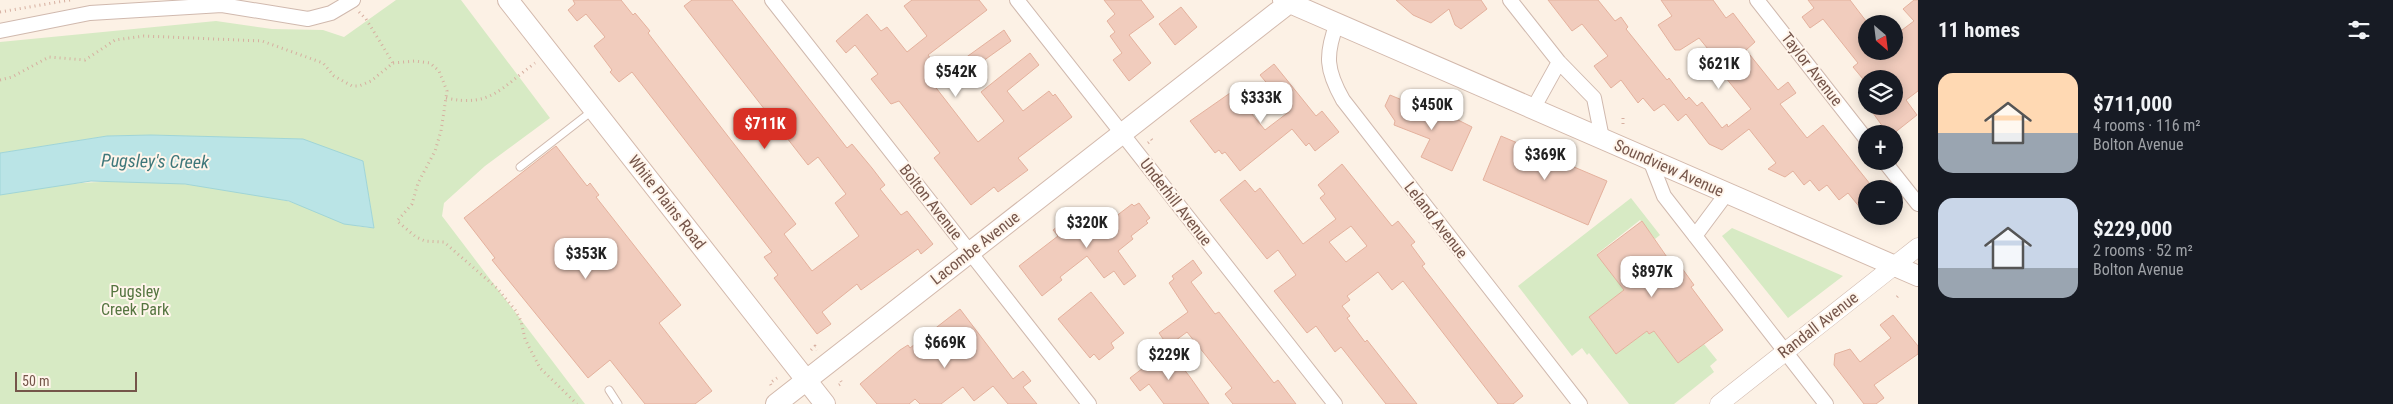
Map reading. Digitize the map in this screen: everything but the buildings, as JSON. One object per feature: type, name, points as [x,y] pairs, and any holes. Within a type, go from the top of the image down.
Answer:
[{"type":"main road","name":"White Plains Road","points":[[508,0],[825,404]]},
{"type":"main road","name":"Lacombe Avenue","points":[[776,404],[1288,1]]},
{"type":"main road","name":"Soundview Avenue","points":[[1288,1],[1918,276]]},
{"type":"street","points":[[0,31],[90,13],[220,3],[308,19],[331,13],[353,0]]},
{"type":"street","name":"Bolton Avenue","points":[[772,0],[1089,404]]},
{"type":"street","name":"Underhill Avenue","points":[[1017,0],[1335,404]]},
{"type":"street","points":[[1510,0],[1559,62],[1594,98],[1602,138]]},
{"type":"street","name":"Taylor Avenue","points":[[1757,0],[1858,129]]},
{"type":"street","name":"Leland Avenue","points":[[1337,23],[1328,52],[1329,69],[1334,84],[1343,100],[1580,404]]},
{"type":"street","points":[[1533,109],[1559,62]]},
{"type":"street","points":[[1650,160],[1664,196],[1826,404]]},
{"type":"street","points":[[1891,170],[1918,204]]},
{"type":"street","points":[[1695,236],[1727,193]]},
{"type":"street","name":"Randall Avenue","points":[[1719,404],[1918,247]]},
{"type":"lane","points":[[520,167],[594,109]]},
{"type":"lane","points":[[609,390],[618,404]]},
{"type":"path","points":[[0,12],[71,0]]},
{"type":"path","points":[[364,18],[393,63]]},
{"type":"path","points":[[0,80],[12,77],[49,57],[85,60],[115,40],[144,36],[262,41],[323,64],[334,76],[352,86],[359,86],[371,81],[393,63],[416,61],[430,63],[435,67],[444,83],[446,98],[441,131],[435,152],[418,183],[412,204],[397,220],[416,237],[424,241],[444,242],[498,290],[516,311],[529,348],[540,368],[578,404]]},
{"type":"path","points":[[446,98],[467,102],[491,97],[525,70]]},
{"type":"path","points":[[1623,118],[1624,124]]},
{"type":"path","points":[[1148,143],[1152,140],[1149,136]]},
{"type":"path","points":[[811,350],[815,346]]},
{"type":"path","points":[[770,383],[777,378]]},
{"type":"path","points":[[839,378],[842,382],[839,385]]},
{"type":"green space","name":"Pugsley Creek Park","points":[[396,0],[461,0],[550,118],[485,166],[444,203],[442,216],[585,404],[0,404],[0,195],[71,184],[144,182],[180,184],[216,188],[287,201],[340,221],[374,228],[363,161],[225,138],[151,135],[107,136],[0,153],[0,42],[216,21],[272,29],[323,30],[344,37]]},
{"type":"green space","points":[[1631,198],[1660,235],[1655,239],[1640,220],[1597,254],[1624,290],[1589,317],[1616,354],[1647,331],[1649,334],[1654,331],[1678,363],[1704,344],[1717,360],[1710,366],[1714,372],[1674,404],[1629,404],[1589,353],[1587,355],[1582,348],[1572,356],[1518,286]]},
{"type":"green space","points":[[1732,228],[1843,276],[1788,318],[1722,236]]},
{"type":"water","name":"Pugsley's Creek","points":[[151,135],[303,139],[363,161],[374,228],[344,224],[289,201],[185,184],[91,181],[0,195],[0,153],[107,136]]}]
